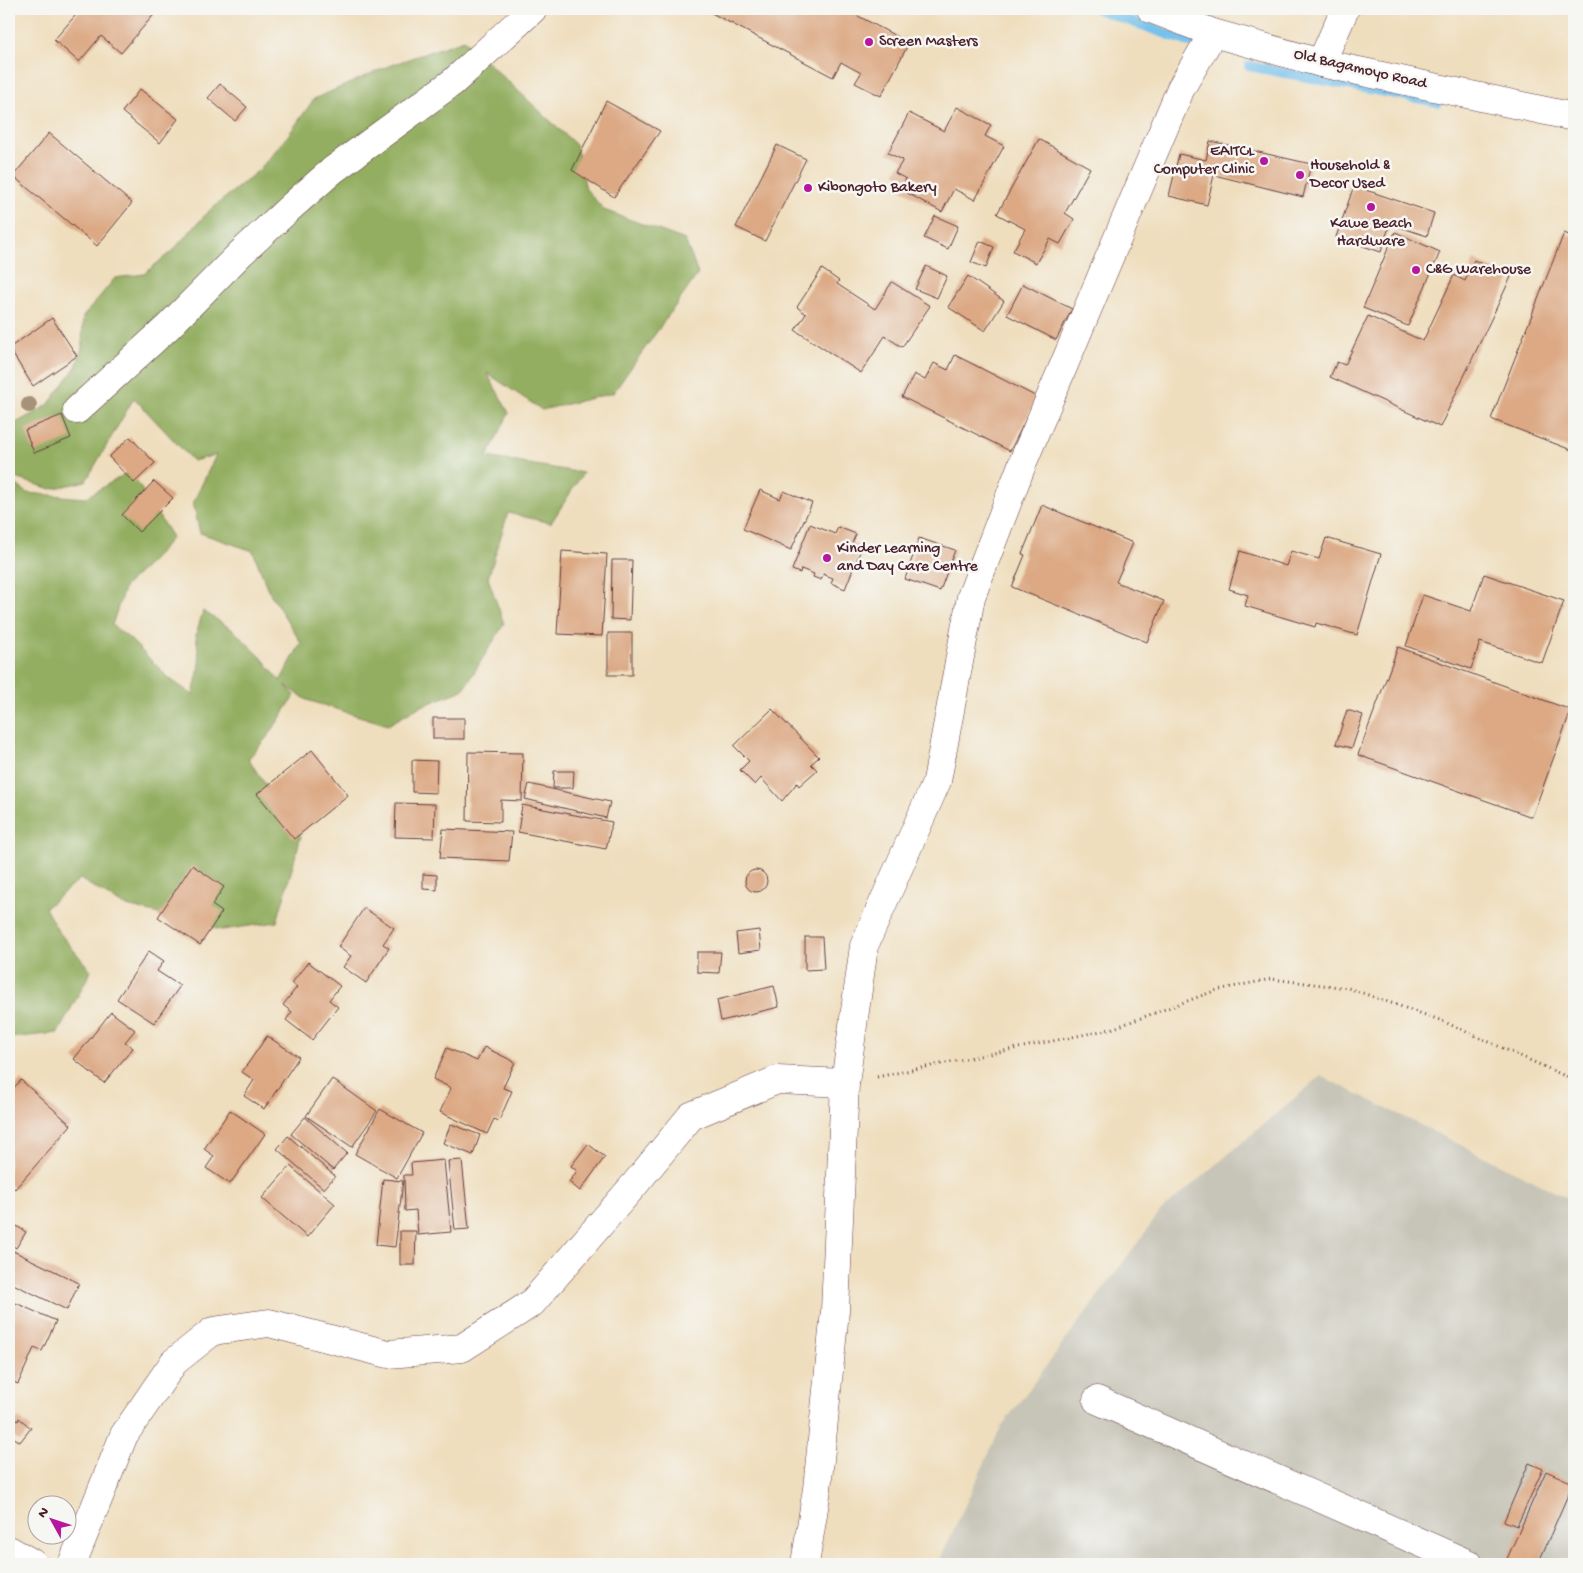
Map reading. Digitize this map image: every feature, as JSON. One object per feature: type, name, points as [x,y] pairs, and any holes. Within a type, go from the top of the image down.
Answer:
[{"type":"street","points":[[77,410],[168,327],[240,254],[333,170],[453,82],[532,9]]},
{"type":"street","name":"Old Bagamoyo Road","points":[[1151,9],[1213,33],[1321,63],[1574,117]]},
{"type":"street","points":[[1321,63],[1346,9]]},
{"type":"street","points":[[805,1564],[817,1489],[835,1310],[845,1083],[864,946],[937,780],[970,597],[1025,457],[1181,88],[1213,33]]},
{"type":"street","points":[[72,1564],[124,1435],[174,1362],[214,1331],[268,1323],[388,1354],[462,1348],[532,1303],[691,1116],[777,1080],[845,1083]]},
{"type":"street","points":[[1097,1400],[1469,1564]]},
{"type":"street","points":[[9,1550],[34,1564]]},
{"type":"path","points":[[845,1083],[1111,1029],[1217,990],[1271,979],[1348,988],[1440,1020],[1574,1080]]},
{"type":"shaded area","points":[[1321,1076],[1574,1201],[1574,1564],[938,1564],[1001,1427],[1161,1211]]},
{"type":"green space","points":[[464,40],[576,145],[586,189],[604,210],[685,240],[698,274],[613,393],[542,410],[487,373],[509,413],[487,457],[583,473],[551,523],[508,513],[488,578],[504,624],[463,690],[419,707],[388,725],[307,700],[285,685],[295,695],[269,735],[248,759],[301,836],[277,922],[222,930],[123,905],[80,879],[45,908],[58,931],[91,971],[58,1033],[9,1038],[9,479],[27,493],[85,498],[130,471],[172,537],[154,559],[125,586],[112,625],[130,639],[170,679],[193,695],[200,663],[196,635],[203,611],[233,630],[261,657],[280,681],[301,643],[268,590],[253,551],[200,533],[193,503],[216,455],[193,461],[134,398],[86,481],[51,489],[9,476],[9,427],[48,405],[76,367],[82,348],[83,317],[115,278],[144,274],[172,251],[209,211],[259,170],[287,137],[314,99],[391,65]]},
{"type":"building","points":[[81,9],[154,9],[157,11],[121,53],[101,36],[79,62],[54,40]]},
{"type":"building","points":[[704,9],[845,9],[909,43],[881,96],[855,83],[861,73],[841,62],[833,77]]},
{"type":"building","points":[[220,84],[247,107],[235,121],[208,98]]},
{"type":"building","points":[[140,89],[178,119],[160,143],[122,112]]},
{"type":"building","points":[[606,101],[660,131],[614,197],[572,170]]},
{"type":"building","points":[[957,107],[991,125],[985,136],[1004,146],[975,200],[954,189],[942,212],[900,189],[906,179],[895,173],[903,160],[888,153],[909,113],[944,131]]},
{"type":"building","points":[[49,133],[132,203],[97,246],[13,176]]},
{"type":"building","points":[[1039,139],[1090,168],[1065,213],[1074,219],[1060,244],[1050,239],[1036,263],[1013,251],[1025,229],[997,214]]},
{"type":"building","points":[[1210,141],[1311,164],[1303,197],[1214,175],[1207,205],[1169,196],[1179,154],[1206,160]]},
{"type":"building","points":[[777,145],[806,159],[765,241],[736,227]]},
{"type":"building","points":[[1354,186],[1434,213],[1427,236],[1390,224],[1381,252],[1336,237]]},
{"type":"building","points":[[935,216],[958,226],[948,249],[924,238]]},
{"type":"building","points":[[1395,232],[1440,252],[1408,326],[1363,308]]},
{"type":"building","points":[[1564,233],[1574,237],[1574,451],[1491,419]]},
{"type":"building","points":[[980,241],[994,247],[986,268],[971,262]]},
{"type":"building","points":[[1474,260],[1511,277],[1440,427],[1330,377],[1337,362],[1345,365],[1368,316],[1423,341],[1454,275],[1465,281]]},
{"type":"building","points":[[926,266],[947,276],[937,298],[915,289]]},
{"type":"building","points":[[822,269],[839,281],[837,284],[875,309],[892,282],[930,306],[902,347],[885,336],[861,373],[795,330],[806,314],[797,307]]},
{"type":"building","points":[[968,276],[1004,301],[985,331],[948,307]]},
{"type":"building","points":[[1023,284],[1072,309],[1056,340],[1007,315]]},
{"type":"building","points":[[52,318],[77,356],[33,386],[9,348]]},
{"type":"building","points":[[955,355],[1037,397],[1010,451],[902,397],[914,374],[925,380],[934,363],[948,370]]},
{"type":"building","points":[[62,415],[71,438],[34,453],[25,430]]},
{"type":"building","points":[[130,437],[155,463],[134,483],[109,457]]},
{"type":"building","points":[[154,481],[173,498],[139,532],[122,515]]},
{"type":"building","points":[[760,490],[780,499],[784,491],[812,503],[791,550],[743,529]]},
{"type":"building","points":[[1042,505],[1133,543],[1116,582],[1164,601],[1147,642],[1012,587],[1025,555],[1022,554]]},
{"type":"building","name":"Kinder Learning and Day Care Centre","points":[[810,524],[835,534],[838,527],[856,534],[852,543],[862,547],[845,589],[831,583],[833,578],[823,574],[821,580],[813,577],[814,574],[801,569],[800,573],[792,570]]},
{"type":"building","points":[[919,538],[955,550],[940,591],[905,579]]},
{"type":"building","points":[[1326,538],[1381,554],[1357,635],[1316,623],[1315,627],[1245,606],[1248,595],[1229,589],[1240,551],[1286,566],[1291,551],[1319,559]]},
{"type":"building","points":[[562,551],[607,554],[602,636],[557,634]]},
{"type":"building","points":[[612,560],[632,560],[630,620],[611,619]]},
{"type":"building","points":[[1484,574],[1564,601],[1542,663],[1480,642],[1471,669],[1406,646],[1423,595],[1471,611]]},
{"type":"building","points":[[608,633],[632,633],[632,675],[608,675]]},
{"type":"building","points":[[1398,647],[1571,710],[1532,817],[1358,755]]},
{"type":"building","points":[[772,709],[819,757],[811,764],[817,770],[799,786],[797,783],[782,801],[761,778],[755,785],[740,770],[749,761],[734,746]]},
{"type":"building","points":[[1347,710],[1363,715],[1352,748],[1336,744]]},
{"type":"building","points":[[433,718],[464,718],[464,739],[433,739]]},
{"type":"building","points":[[312,750],[348,795],[294,839],[257,794]]},
{"type":"building","points":[[468,752],[523,753],[522,801],[501,800],[501,822],[467,821]]},
{"type":"building","points":[[412,760],[437,761],[436,793],[412,792]]},
{"type":"building","points":[[554,771],[574,771],[573,788],[553,788]]},
{"type":"building","points":[[529,784],[610,802],[606,818],[525,799]]},
{"type":"building","points":[[396,803],[435,804],[434,838],[395,837]]},
{"type":"building","points":[[522,805],[612,822],[606,849],[518,832]]},
{"type":"building","points":[[443,829],[512,832],[509,861],[440,858]]},
{"type":"building","points":[[192,865],[224,887],[212,905],[222,912],[200,945],[158,917]]},
{"type":"building","points":[[756,870],[764,873],[767,881],[764,889],[756,892],[748,889],[745,881],[748,873]]},
{"type":"building","points":[[423,874],[437,875],[437,890],[423,889]]},
{"type":"building","points":[[364,908],[394,928],[383,944],[389,948],[366,983],[343,967],[351,956],[338,947]]},
{"type":"building","points":[[759,930],[761,950],[738,953],[736,933]]},
{"type":"building","points":[[805,937],[822,937],[824,969],[805,970]]},
{"type":"building","points":[[149,951],[164,961],[157,971],[180,986],[154,1023],[117,999]]},
{"type":"building","points":[[697,952],[721,952],[719,973],[697,972]]},
{"type":"building","points":[[308,962],[340,986],[329,1000],[338,1007],[312,1040],[286,1020],[292,1012],[283,1005],[297,987],[292,983]]},
{"type":"building","points":[[774,986],[779,1007],[721,1021],[717,1000]]},
{"type":"building","points":[[111,1012],[135,1030],[125,1042],[133,1048],[104,1083],[74,1059]]},
{"type":"building","points":[[267,1036],[299,1057],[264,1109],[244,1096],[254,1080],[242,1072]]},
{"type":"building","points":[[484,1047],[515,1062],[503,1088],[512,1091],[499,1121],[494,1119],[487,1134],[440,1112],[451,1088],[433,1079],[447,1048],[477,1061]]},
{"type":"building","points":[[332,1079],[377,1111],[352,1147],[306,1116]]},
{"type":"building","points":[[21,1080],[71,1125],[15,1189],[9,1184],[9,1093]]},
{"type":"building","points":[[380,1109],[422,1133],[397,1178],[355,1154]]},
{"type":"building","points":[[230,1110],[265,1134],[230,1184],[206,1168],[214,1156],[204,1149]]},
{"type":"building","points":[[305,1117],[347,1153],[333,1170],[291,1134]]},
{"type":"building","points":[[451,1124],[480,1135],[473,1155],[443,1143]]},
{"type":"building","points":[[288,1136],[335,1176],[324,1189],[277,1149]]},
{"type":"building","points":[[588,1144],[605,1157],[580,1191],[569,1182],[577,1171],[571,1166]]},
{"type":"building","points":[[444,1160],[451,1232],[418,1235],[416,1210],[405,1211],[404,1175],[412,1175],[411,1163]]},
{"type":"building","points":[[462,1160],[469,1229],[455,1230],[448,1161]]},
{"type":"building","points":[[290,1166],[335,1204],[307,1237],[262,1198]]},
{"type":"building","points":[[383,1179],[403,1181],[395,1247],[376,1245]]},
{"type":"building","points":[[9,1221],[26,1232],[16,1248],[9,1243]]},
{"type":"building","points":[[400,1231],[416,1231],[415,1265],[400,1265]]},
{"type":"building","points":[[9,1249],[79,1283],[67,1310],[9,1282]]},
{"type":"building","points":[[9,1300],[56,1321],[42,1351],[34,1348],[18,1384],[9,1380]]},
{"type":"building","points":[[14,1417],[18,1421],[19,1418],[31,1428],[20,1442],[9,1434],[9,1424]]},
{"type":"building","points":[[1529,1463],[1543,1469],[1517,1526],[1504,1521]]},
{"type":"building","points":[[1546,1471],[1573,1483],[1538,1564],[1513,1564],[1506,1561]]},
{"type":"waterway","points":[[1097,9],[1203,47]]},
{"type":"waterway","points":[[1249,66],[1438,102]]},
{"type":"place","name":"Screen Masters","points":[[869,42]]},
{"type":"place","name":"EAITCL Computer Clinic","points":[[1264,161]]},
{"type":"place","name":"Household & Decor Used","points":[[1300,175]]},
{"type":"place","name":"Kibongoto Bakery","points":[[808,188]]},
{"type":"place","name":"Kawe Beach Hardware","points":[[1371,207]]},
{"type":"place","name":"C&G Warehouse","points":[[1416,270]]},
{"type":"place","name":"Kinder Learning and Day Care Centre","points":[[827,558]]}]
